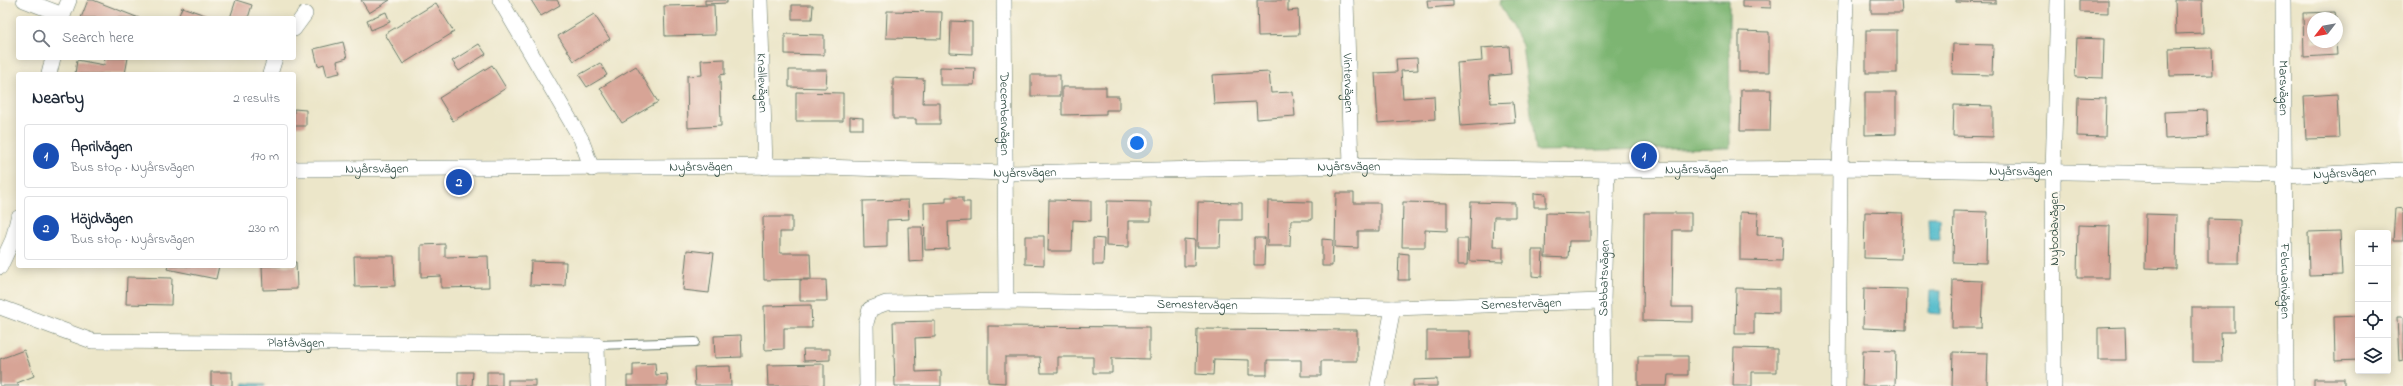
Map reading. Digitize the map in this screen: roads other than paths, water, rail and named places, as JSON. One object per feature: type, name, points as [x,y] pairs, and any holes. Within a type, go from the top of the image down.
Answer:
[{"type":"street","points":[[24,0],[60,16]]},
{"type":"street","points":[[62,16],[69,0]]},
{"type":"street","points":[[500,0],[581,139],[592,169]]},
{"type":"street","name":"Knallevägen","points":[[760,0],[765,167]]},
{"type":"street","name":"Decembervägen","points":[[1004,0],[1006,300]]},
{"type":"street","name":"Vintervägen","points":[[1346,0],[1351,166]]},
{"type":"street","points":[[1838,386],[1840,168],[1846,0]]},
{"type":"street","name":"Nybodavägen","points":[[2054,386],[2053,172],[2058,0]]},
{"type":"street","name":"Marsvägen","points":[[2283,0],[2285,176]]},
{"type":"street","points":[[296,25],[305,14]]},
{"type":"street","points":[[50,72],[52,60]]},
{"type":"street","points":[[271,72],[274,60]]},
{"type":"street","name":"Nyårsvägen","points":[[296,169],[592,169],[765,167],[1006,173],[1351,166],[1607,170],[1840,168],[2285,176],[2403,170]]},
{"type":"street","name":"Sabbatsvägen","points":[[1604,386],[1603,301],[1607,170]]},
{"type":"street","name":"Februarivägen","points":[[2285,176],[2286,386]]},
{"type":"street","points":[[0,267],[13,239],[16,226]]},
{"type":"street","name":"Semestervägen","points":[[867,386],[866,323],[870,309],[886,303],[1006,300],[1393,308],[1603,301]]},
{"type":"street","name":"Platåvägen","points":[[0,307],[92,341],[597,345]]},
{"type":"street","points":[[1378,386],[1393,308]]},
{"type":"street","points":[[597,345],[598,386]]},
{"type":"lane","points":[[597,345],[695,342]]},
{"type":"water","points":[[1928,217],[1939,217],[1940,240],[1929,240]]},
{"type":"water","points":[[1930,291],[1941,291],[1940,314],[1929,313]]},
{"type":"water","points":[[243,383],[265,384],[265,386],[242,386]]},
{"type":"place","name":"Aprilvägen","points":[[1644,156]]},
{"type":"place","name":"Höjdvägen","points":[[459,182]]}]
